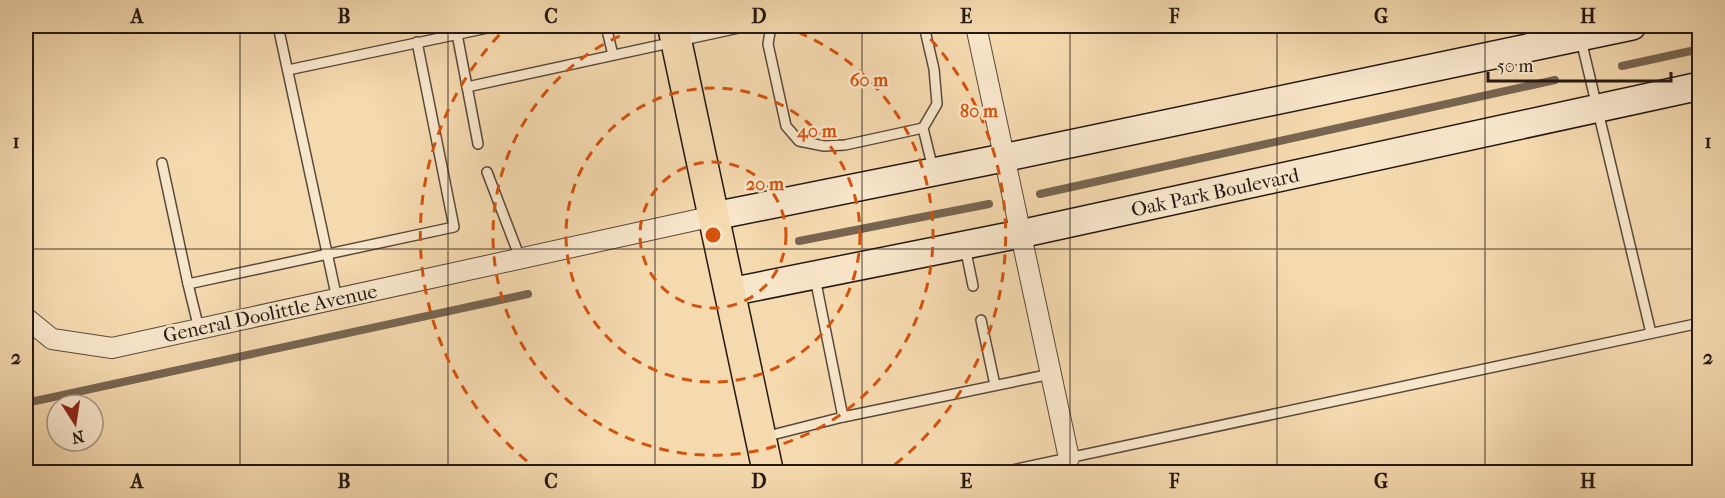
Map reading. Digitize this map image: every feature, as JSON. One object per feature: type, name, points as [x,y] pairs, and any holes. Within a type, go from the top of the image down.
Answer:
[{"type":"main road","points":[[674,33],[768,472]]},
{"type":"street","points":[[976,26],[1069,458]]},
{"type":"street","points":[[714,216],[1003,158],[1579,31],[1632,26]]},
{"type":"street","name":"Oak Park Boulevard","points":[[729,292],[1020,234],[1700,86]]},
{"type":"street","name":"General Doolittle Avenue","points":[[26,318],[52,339],[112,348],[714,216]]},
{"type":"lane","points":[[278,26],[337,299]]},
{"type":"lane","points":[[288,70],[497,26]]},
{"type":"lane","points":[[606,26],[613,55]]},
{"type":"lane","points":[[467,87],[613,55],[674,33],[748,26]]},
{"type":"lane","points":[[771,26],[768,44],[786,126],[799,141],[824,147],[845,145],[924,128]]},
{"type":"lane","points":[[924,26],[934,69],[937,104],[924,128],[934,172]]},
{"type":"lane","points":[[1579,31],[1651,333]]},
{"type":"lane","points":[[457,34],[478,144]]},
{"type":"lane","points":[[188,284],[454,227],[417,42]]},
{"type":"lane","points":[[162,163],[199,329]]},
{"type":"lane","points":[[487,172],[520,258]]},
{"type":"lane","points":[[965,245],[973,286]]},
{"type":"lane","points":[[814,275],[843,417]]},
{"type":"lane","points":[[981,320],[995,385]]},
{"type":"lane","points":[[1004,472],[1700,323]]},
{"type":"lane","points":[[761,437],[843,417],[1051,374]]},
{"type":"waterway","points":[[1622,66],[1700,49]]},
{"type":"waterway","points":[[1040,194],[1555,80]]},
{"type":"waterway","points":[[799,241],[989,204]]},
{"type":"waterway","points":[[26,403],[528,294]]}]
